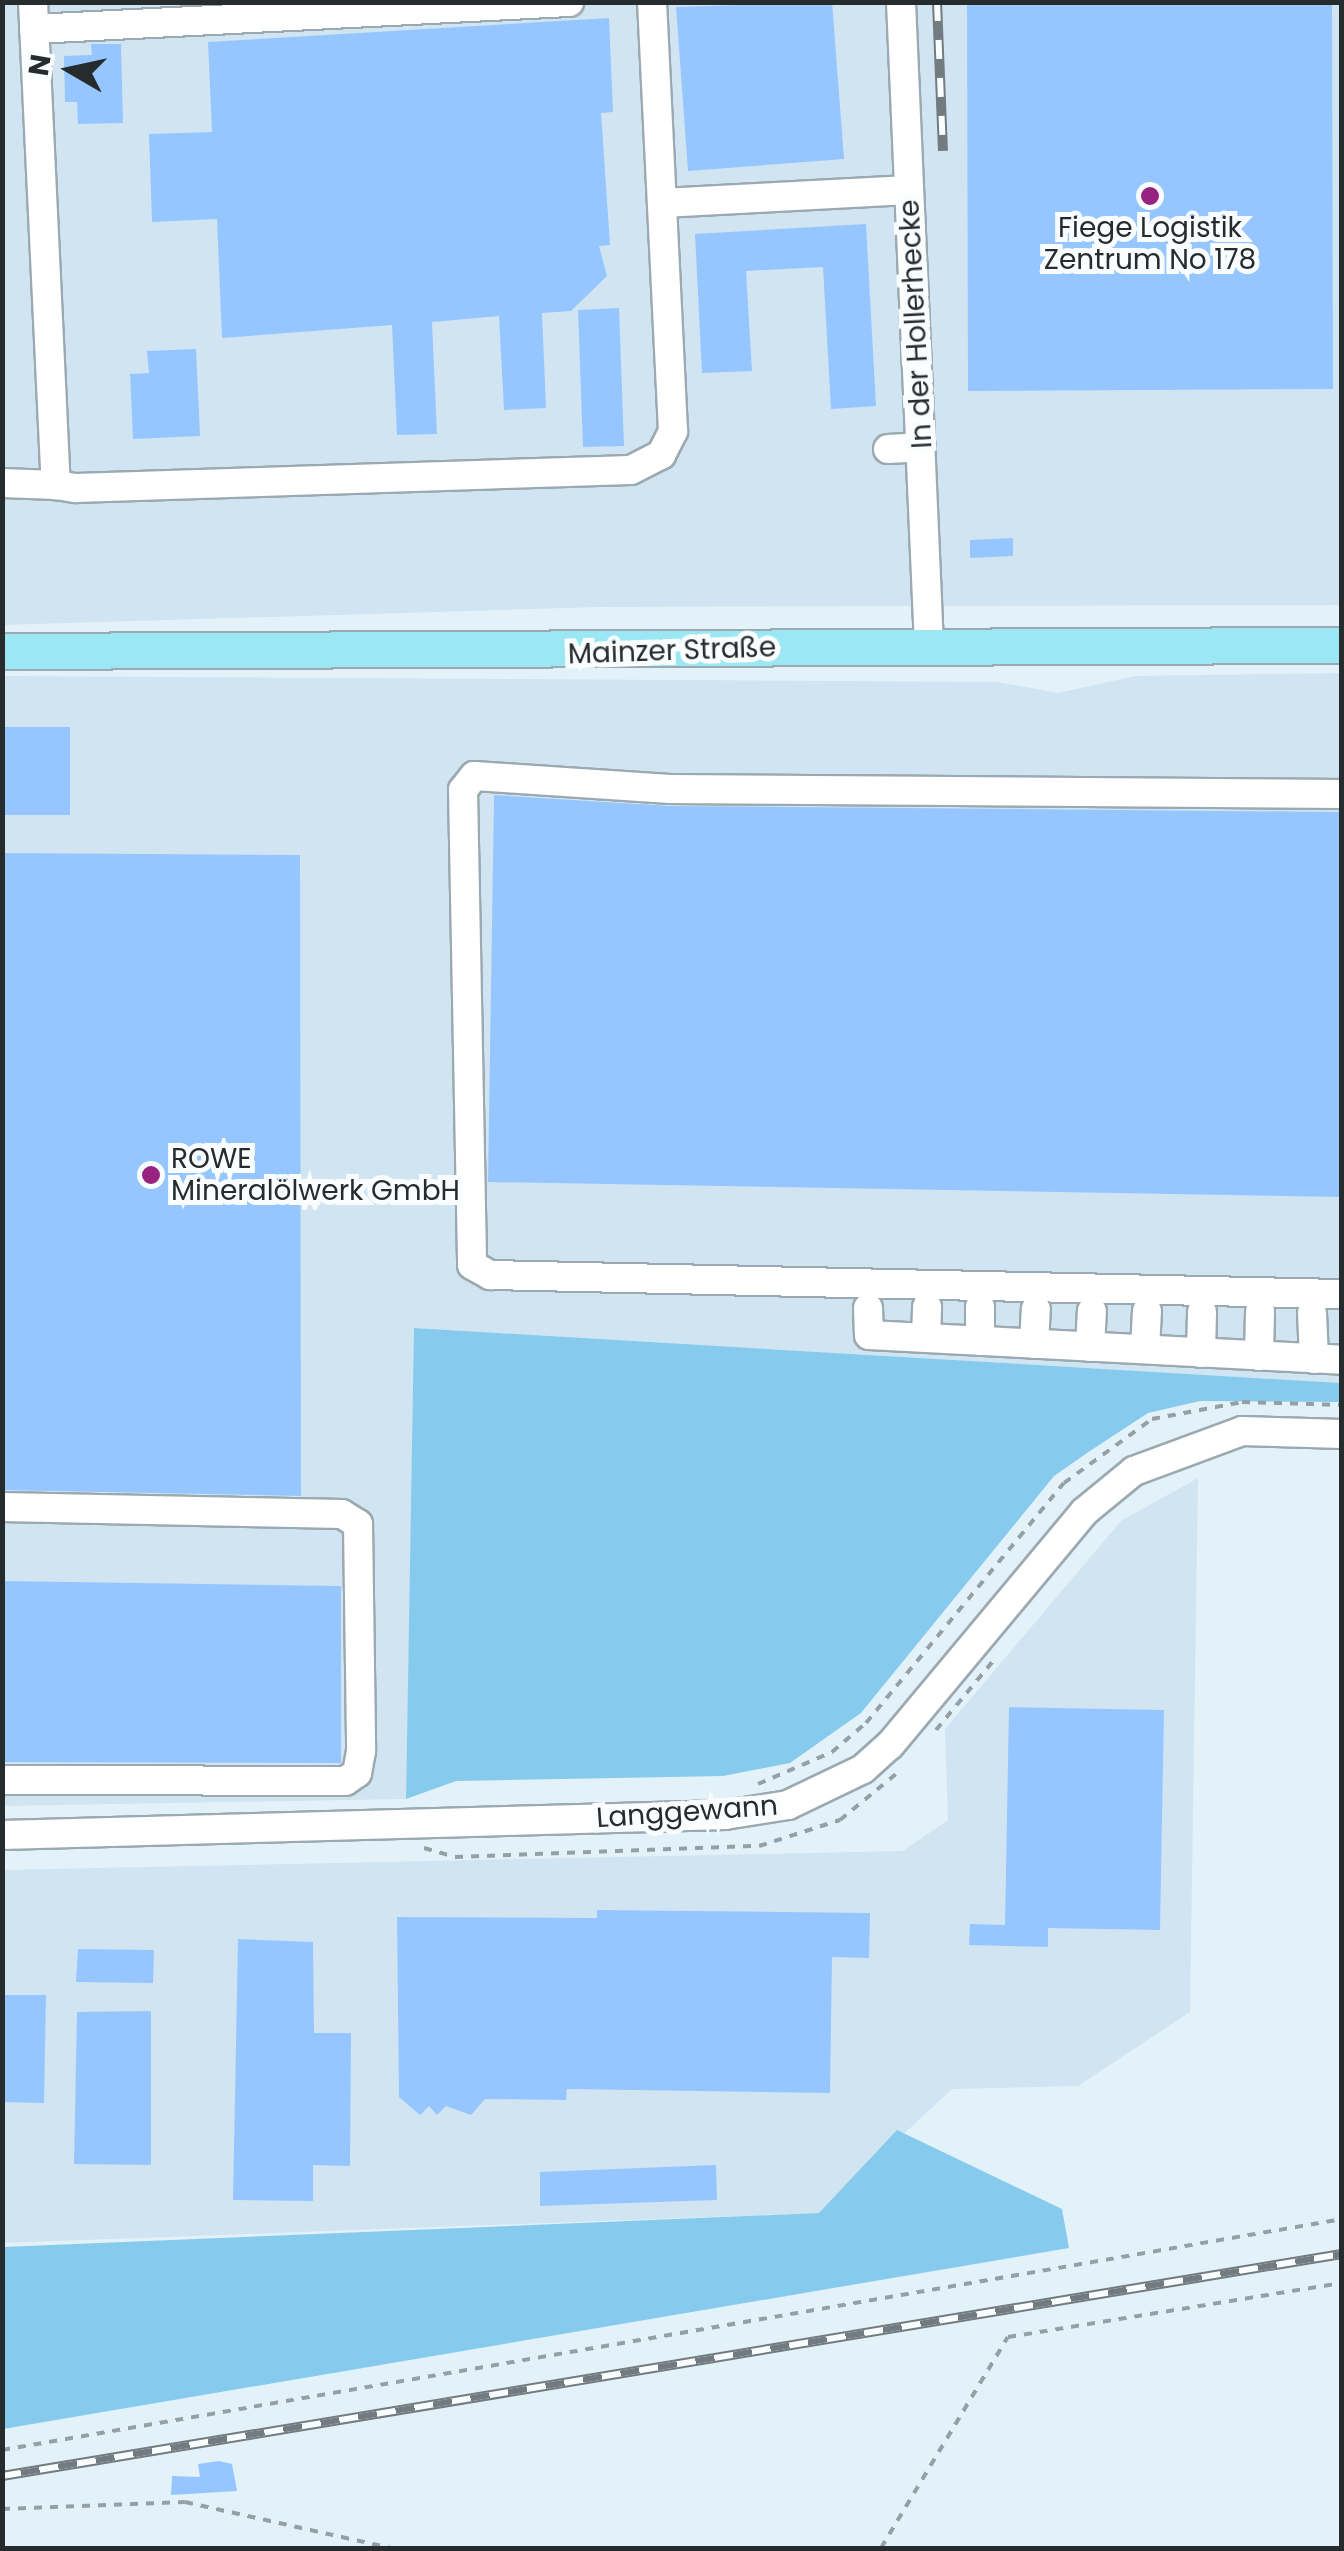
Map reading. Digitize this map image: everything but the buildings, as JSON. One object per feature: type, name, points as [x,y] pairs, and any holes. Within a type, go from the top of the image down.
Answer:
[{"type":"main road","name":"Mainzer Straße","points":[[2,652],[537,655],[929,645],[1342,645]]},
{"type":"street","points":[[56,485],[33,16],[569,2]]},
{"type":"street","points":[[2,483],[56,485],[646,466],[673,430],[652,2]]},
{"type":"street","name":"In der Hollerhecke","points":[[901,2],[929,645]]},
{"type":"street","points":[[662,203],[910,190]]},
{"type":"street","points":[[888,449],[921,447]]},
{"type":"street","points":[[1342,794],[670,789],[474,776],[463,790],[472,1265],[490,1275],[1342,1294]]},
{"type":"street","points":[[926,1306],[926,1338]]},
{"type":"street","points":[[980,1307],[980,1340]]},
{"type":"street","points":[[868,1308],[870,1335],[1328,1359],[1312,1313]]},
{"type":"street","points":[[1034,1344],[1036,1309]]},
{"type":"street","points":[[1145,1350],[1147,1310]]},
{"type":"street","points":[[1090,1347],[1092,1311]]},
{"type":"street","points":[[1258,1356],[1260,1311]]},
{"type":"street","points":[[1201,1353],[1202,1312]]},
{"type":"street","name":"Langgewann","points":[[2,1835],[726,1815],[788,1805],[862,1769],[890,1744],[1084,1512],[1134,1471],[1242,1432],[1342,1434]]},
{"type":"street","points":[[2,1507],[342,1514],[358,1524],[361,1624],[361,1750],[357,1774],[345,1782],[2,1780]]},
{"type":"path","points":[[754,1786],[832,1752],[866,1723],[1064,1483],[1152,1419],[1242,1402],[1342,1404]]},
{"type":"path","points":[[924,1744],[1007,1644]]},
{"type":"path","points":[[416,1845],[454,1857],[758,1846],[840,1820],[900,1770]]},
{"type":"path","points":[[2,2450],[1342,2219]]},
{"type":"path","points":[[881,2548],[1008,2337],[1342,2283]]},
{"type":"path","points":[[2,2509],[185,2502],[390,2548]]},
{"type":"shaded area","points":[[2,3],[1341,3],[1341,605],[598,607],[3,625]]},
{"type":"shaded area","points":[[1341,673],[1341,1383],[415,1328],[406,1799],[3,1806],[3,676],[998,682],[1058,693],[1136,676]]},
{"type":"shaded area","points":[[414,1328],[1341,1383],[1341,1402],[1200,1401],[1148,1413],[1090,1451],[1054,1476],[861,1713],[790,1763],[723,1776],[456,1781],[406,1799]]},
{"type":"shaded area","points":[[1198,1478],[1190,2012],[1078,2086],[952,2089],[819,2213],[3,2243],[2,1870],[903,1851],[948,1820],[945,1729],[1121,1521]]},
{"type":"shaded area","points":[[897,2130],[1062,2209],[1069,2248],[3,2429],[3,2247],[819,2213]]},
{"type":"railway","points":[[937,2],[943,151]]},
{"type":"railway","points":[[2,2476],[1342,2254]]},
{"type":"place","name":"Fiege Logistik Zentrum No 178","points":[[1150,196]]},
{"type":"place","name":"ROWE Mineralölwerk GmbH","points":[[151,1175]]}]
